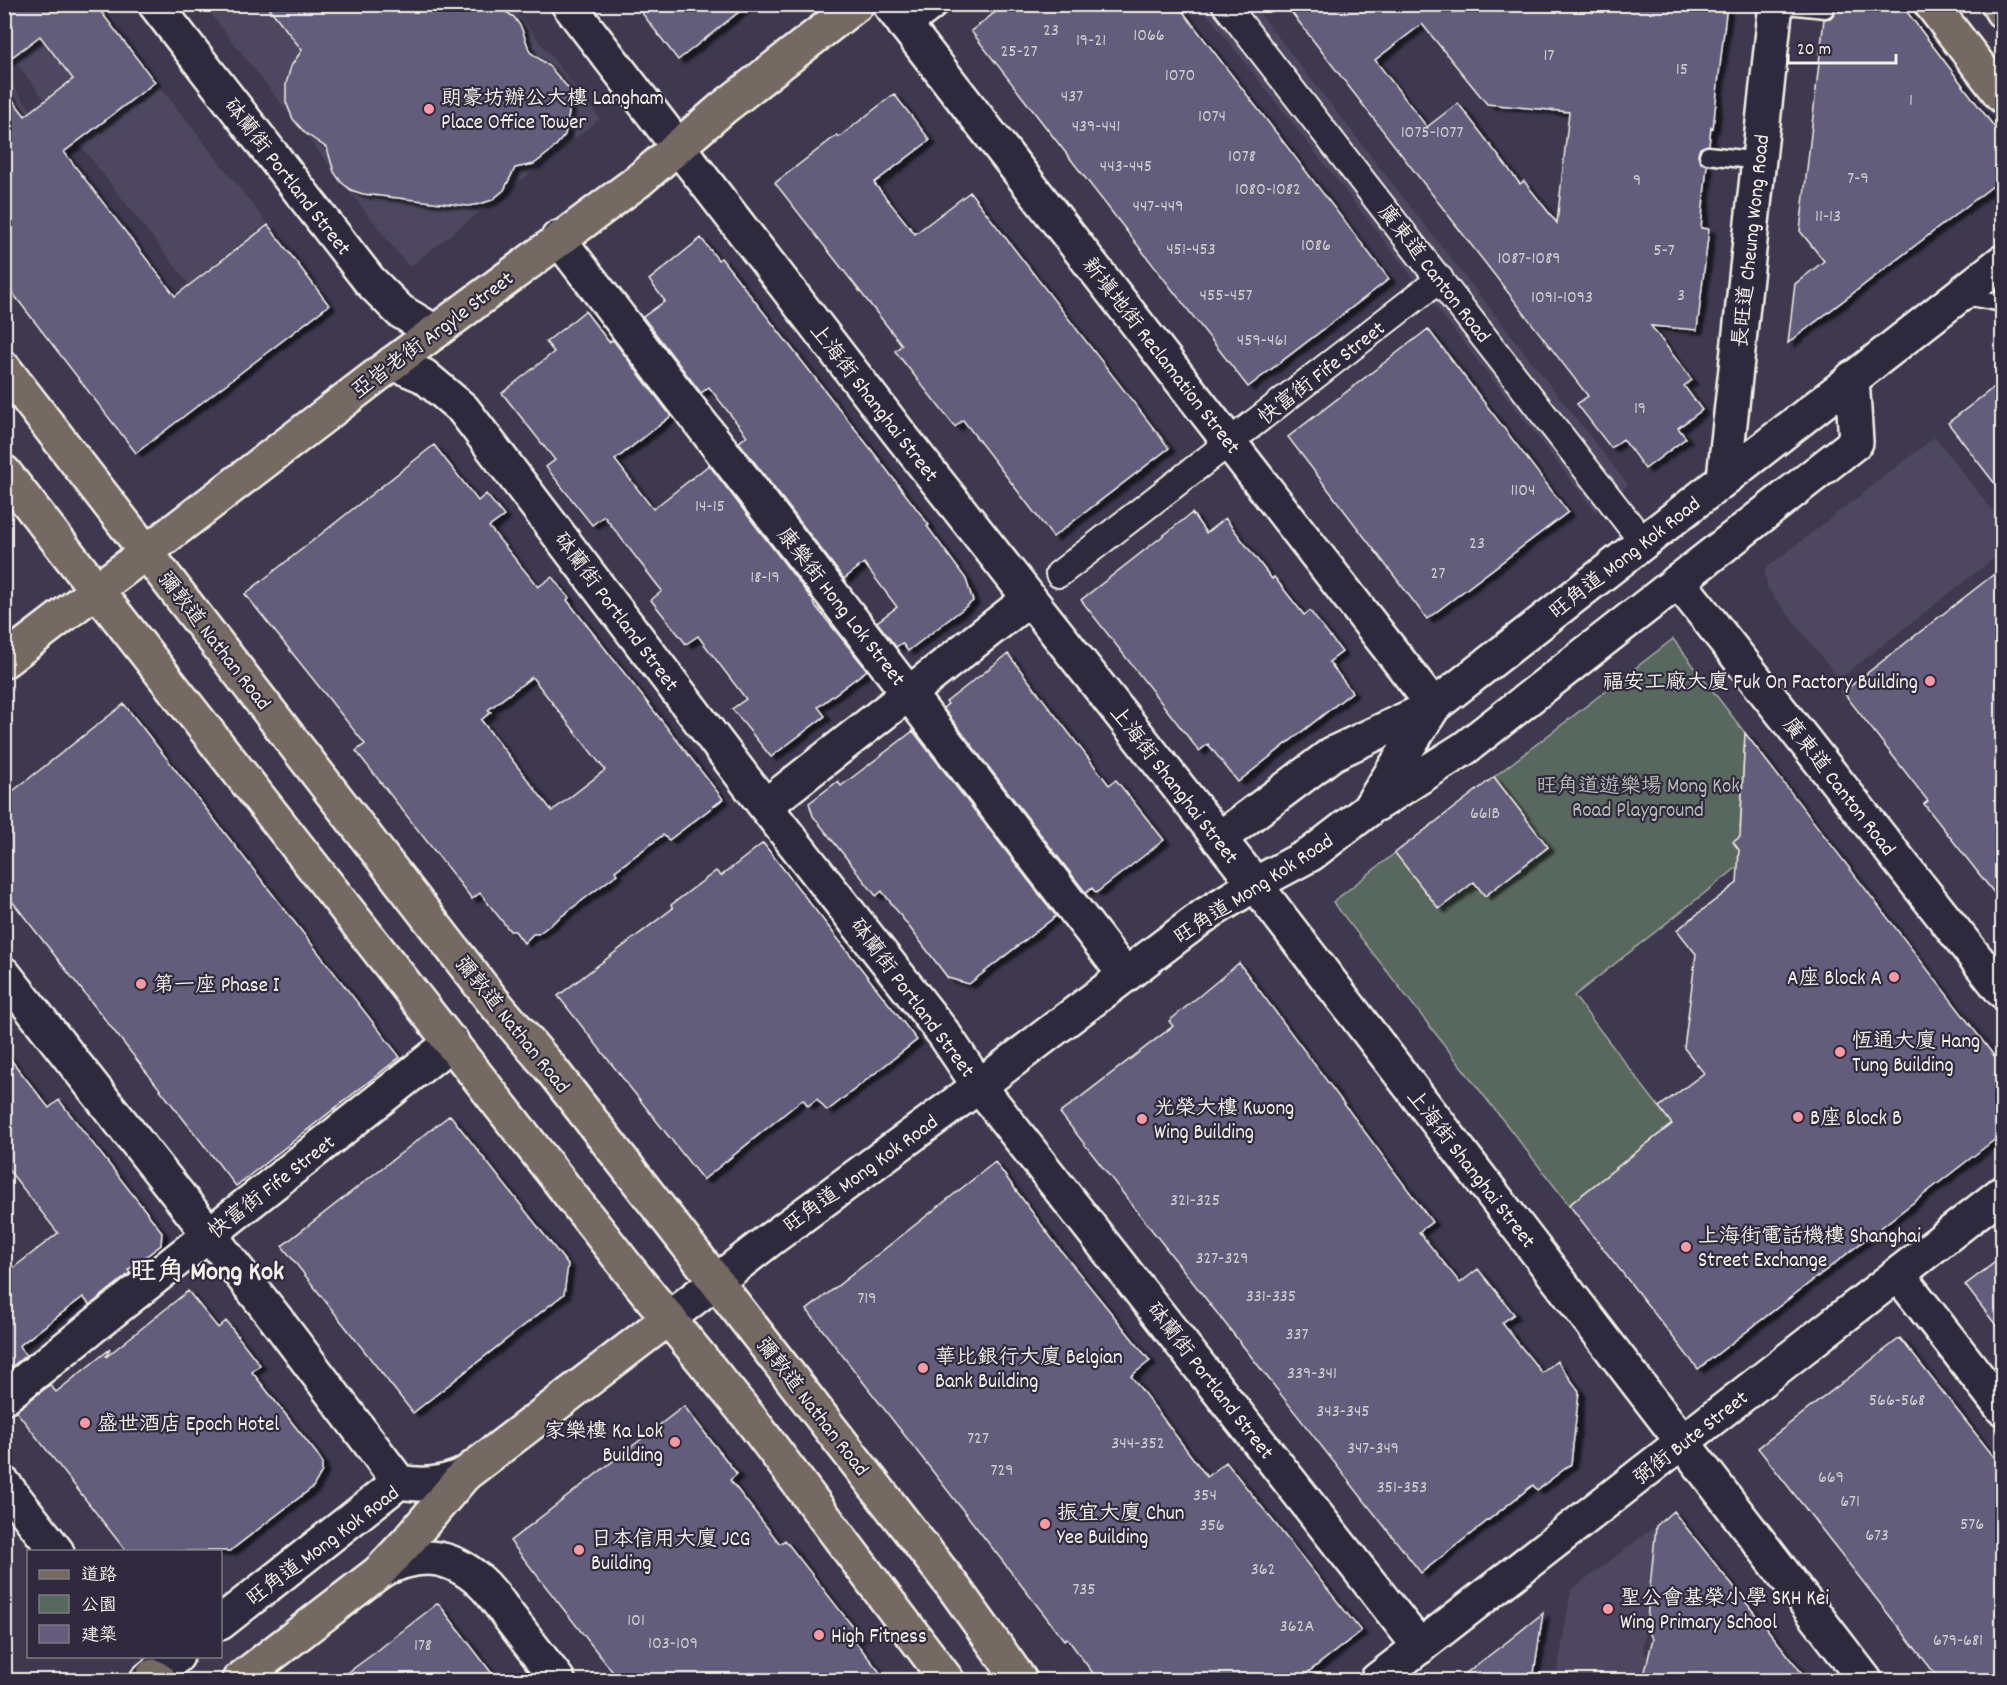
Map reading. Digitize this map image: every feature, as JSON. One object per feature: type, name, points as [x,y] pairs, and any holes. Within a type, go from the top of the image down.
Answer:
[{"type":"main road","name":"亞皆老街 Argyle Street","points":[[4,661],[558,238],[637,182],[723,108],[856,4]]},
{"type":"main road","points":[[1931,4],[2002,96]]},
{"type":"main road","points":[[1998,4],[2002,11]]},
{"type":"main road","name":"彌敦道 Nathan Road","points":[[4,368],[289,734],[492,1000],[551,1069],[955,1588],[1020,1680]]},
{"type":"main road","points":[[4,472],[629,1270],[764,1436],[947,1680]]},
{"type":"main road","name":"旺角道 Mong Kok Road","points":[[239,1680],[379,1572],[464,1475],[669,1318]]},
{"type":"street","name":"砵蘭街 Portland Street","points":[[155,4],[369,280],[400,311],[435,332]]},
{"type":"street","name":"上海街 Shanghai Street","points":[[568,4],[677,148],[1029,599],[1255,884],[1865,1680]]},
{"type":"street","name":"廣東道 Canton Road","points":[[1225,4],[1643,542]]},
{"type":"street","name":"長旺道 Cheung Wong Road","points":[[1724,478],[1777,4]]},
{"type":"street","name":"新填地街 Reclamation Street","points":[[908,11],[1231,442],[1434,706]]},
{"type":"street","name":"康樂街 Hong Lok Street","points":[[558,238],[1125,975]]},
{"type":"street","name":"旺角道 Mong Kok Road","points":[[669,1318],[1205,915],[1255,884],[1311,854],[1368,810],[1434,706],[2002,262]]},
{"type":"street","name":"快富街 Fife Street","points":[[1059,574],[1440,279]]},
{"type":"street","name":"砵蘭街 Portland Street","points":[[393,363],[424,376],[463,409],[765,806],[944,1034],[979,1086],[1420,1647]]},
{"type":"street","points":[[1368,810],[1465,748],[1856,442],[1852,378]]},
{"type":"street","name":"廣東道 Canton Road","points":[[1678,580],[2002,991]]},
{"type":"street","points":[[765,806],[1029,599]]},
{"type":"street","points":[[1219,839],[1332,754],[1434,706]]},
{"type":"street","points":[[4,974],[210,1235],[399,1482]]},
{"type":"street","name":"快富街 Fife Street","points":[[4,1397],[452,1042]]},
{"type":"street","name":"弼街 Bute Street","points":[[1377,1680],[2002,1193]]},
{"type":"street","points":[[1898,1274],[2002,1408]]},
{"type":"street","name":"旺角道 Mong Kok Road","points":[[222,1621],[399,1482],[422,1486],[446,1483],[464,1475]]},
{"type":"street","points":[[4,1484],[56,1550]]},
{"type":"street","points":[[379,1572],[399,1562],[422,1557],[444,1560],[465,1569],[483,1583],[558,1680]]},
{"type":"lane","points":[[1777,4],[1825,9]]},
{"type":"lane","points":[[1708,155],[1759,160]]},
{"type":"lane","points":[[1959,295],[2002,303]]},
{"type":"shaded area","points":[[5,5],[96,5],[267,223],[189,284],[5,49]]},
{"type":"shaded area","name":"朗豪坊辦公大樓 Langham Place Office Tower","points":[[204,5],[511,5],[600,119],[409,267]]},
{"type":"shaded area","points":[[1200,5],[1253,5],[1628,485],[1595,511]]},
{"type":"shaded area","points":[[5,76],[49,134],[5,168]]},
{"type":"shaded area","points":[[1935,437],[2002,523],[2002,552],[1839,679],[1768,589],[1764,570]]},
{"type":"shaded area","name":"聖公會基榮小學 SKH Kei Wing Primary School","points":[[1656,1526],[1643,1651],[1666,1680],[1556,1680],[1571,1590]]},
{"type":"green space","name":"旺角道遊樂場 Mong Kok Road Playground","points":[[1673,639],[1745,733],[1740,828],[1777,836],[1574,996],[1672,1124],[1569,1205],[1333,902],[1395,853],[1439,909],[1474,882],[1485,896],[1548,847],[1494,777]]},
{"type":"building","points":[[4,4],[95,4],[155,82],[64,152],[175,296],[268,225],[329,305],[136,453],[4,282],[4,89],[25,116],[73,79],[40,36],[4,63]]},
{"type":"building","name":"朗豪坊辦公大樓 Langham Place Office Tower","points":[[266,4],[479,4],[503,10],[514,17],[521,27],[530,52],[549,66],[569,89],[569,113],[565,135],[552,150],[534,164],[515,168],[504,190],[492,200],[480,204],[468,206],[363,194],[351,190],[334,172],[327,148],[305,133],[293,119],[286,102],[286,84],[291,66],[302,50]]},
{"type":"building","points":[[635,4],[749,4],[678,60]]},
{"type":"building","points":[[1006,4],[1177,4],[1389,279],[1248,387],[971,31]]},
{"type":"building","points":[[1285,4],[1727,4],[1713,128],[1711,127],[1709,145],[1700,148],[1698,154],[1701,163],[1707,165],[1701,228],[1709,229],[1697,330],[1651,326],[1692,380],[1684,386],[1702,410],[1678,428],[1686,438],[1645,469],[1623,439],[1611,448],[1577,404],[1588,396]],"holes":[[[1422,24],[1487,104],[1569,112],[1557,223],[1524,181],[1520,184],[1458,103],[1427,127],[1375,60]]]},
{"type":"building","points":[[1834,4],[1901,4],[2002,137],[2002,179],[1788,343],[1795,284],[1824,261],[1800,231],[1824,19],[1834,15]]},
{"type":"building","points":[[894,94],[930,140],[874,183],[915,234],[970,192],[1169,448],[1053,537],[963,420],[955,427],[895,351],[902,345],[775,183]]},
{"type":"building","points":[[701,238],[718,260],[721,258],[870,448],[929,525],[927,526],[966,579],[973,601],[908,651],[902,643],[896,647],[877,622],[897,607],[864,563],[844,579],[739,442],[747,436],[709,387],[701,393],[643,317],[665,301],[649,280]]},
{"type":"building","points":[[585,311],[609,342],[613,340],[671,416],[615,460],[653,509],[709,465],[813,603],[867,670],[818,707],[825,716],[771,757],[732,709],[746,699],[698,636],[686,644],[651,600],[662,591],[604,516],[592,525],[546,467],[555,460],[502,393],[554,352],[546,342]]},
{"type":"building","points":[[1428,329],[1568,512],[1427,619],[1288,437]]},
{"type":"building","points":[[2002,381],[2002,493],[1948,423]]},
{"type":"building","points":[[434,445],[478,501],[486,494],[504,516],[489,527],[538,587],[552,577],[569,598],[567,600],[723,799],[669,840],[663,835],[615,871],[617,874],[538,934],[533,934],[524,943],[515,931],[510,931],[480,893],[472,899],[356,751],[365,744],[245,594]],"holes":[[[532,677],[605,770],[552,811],[481,720],[491,712],[488,710]]]},
{"type":"building","points":[[1192,513],[1206,533],[1225,518],[1272,579],[1274,577],[1304,615],[1310,611],[1342,652],[1329,662],[1352,692],[1238,782],[1208,744],[1199,751],[1081,600]]},
{"type":"building","name":"福安工廠大廈 Fuk On Factory Building","points":[[2002,568],[2002,903],[1924,804],[1928,801],[1843,692]]},
{"type":"building","points":[[1008,654],[1109,785],[1116,780],[1164,840],[1096,893],[1092,888],[1086,893],[943,708],[948,704],[946,702]]},
{"type":"building","name":"第一座 Phase I","points":[[124,704],[400,1057],[236,1186],[4,891],[4,798]]},
{"type":"building","points":[[913,731],[1056,916],[969,984],[948,978],[882,891],[876,896],[813,816],[809,803],[838,781],[841,786]]},
{"type":"building","name":"恆通大廈 Hang Tung Building","points":[[1745,733],[2002,1066],[2002,1134],[1698,1369],[1569,1205],[1672,1124],[1659,1107],[1704,1073],[1684,1048],[1696,954],[1677,930],[1737,883],[1739,850],[1733,842],[1740,837]]},
{"type":"building","points":[[1494,777],[1548,847],[1485,896],[1474,882],[1439,909],[1395,853]]},
{"type":"building","points":[[763,843],[917,1040],[827,1111],[817,1099],[808,1106],[803,1099],[703,1180],[558,996],[673,908],[671,905],[716,871],[721,876]]},
{"type":"building","points":[[1239,963],[1432,1222],[1419,1232],[1460,1283],[1478,1269],[1514,1314],[1502,1323],[1542,1373],[1557,1361],[1579,1391],[1571,1464],[1537,1490],[1533,1485],[1421,1573],[1060,1113],[1173,1026],[1169,1021]]},
{"type":"building","points":[[4,1051],[49,1108],[59,1100],[162,1232],[161,1245],[128,1270],[130,1273],[90,1305],[83,1297],[19,1346],[26,1355],[4,1373],[4,1275],[58,1233],[4,1164]]},
{"type":"building","points":[[450,1115],[568,1265],[564,1294],[413,1413],[282,1246]]},
{"type":"building","points":[[995,1162],[1058,1247],[1150,1361],[1131,1376],[1207,1477],[1226,1462],[1361,1631],[1298,1680],[1098,1680],[1067,1638],[1064,1640],[807,1310]]},
{"type":"building","points":[[2002,1257],[2002,1333],[1965,1285]]},
{"type":"building","points":[[188,1291],[218,1328],[226,1321],[260,1365],[252,1372],[317,1454],[322,1462],[322,1471],[313,1487],[230,1551],[125,1550],[16,1411],[50,1385],[56,1392],[110,1349],[106,1357]]},
{"type":"building","points":[[1900,1338],[2002,1467],[2002,1680],[1940,1680],[1758,1448]]},
{"type":"building","points":[[684,1406],[737,1474],[730,1480],[780,1544],[785,1540],[860,1636],[854,1640],[886,1680],[619,1680],[510,1541]]},
{"type":"building","points":[[1673,1511],[1807,1680],[1643,1680],[1653,1638],[1646,1629],[1656,1526]]},
{"type":"building","points":[[438,1603],[497,1680],[338,1680],[373,1654]]},
{"type":"building","points":[[1543,1613],[1533,1680],[1457,1680],[1508,1641]]},
{"type":"place","name":"朗豪坊辦公大樓 Langham Place Office Tower","points":[[429,109]]},
{"type":"place","name":"福安工廠大廈 Fuk On Factory Building","points":[[1930,681]]},
{"type":"place","name":"A座 Block A","points":[[1894,977]]},
{"type":"place","name":"第一座 Phase I","points":[[141,984]]},
{"type":"place","name":"恆通大廈 Hang Tung Building","points":[[1840,1052]]},
{"type":"place","name":"B座 Block B","points":[[1798,1117]]},
{"type":"place","name":"光榮大樓 Kwong Wing Building","points":[[1142,1119]]},
{"type":"place","name":"上海街電話機樓 Shanghai Street Exchange","points":[[1686,1247]]},
{"type":"place","name":"華比銀行大廈 Belgian Bank Building","points":[[923,1368]]},
{"type":"place","name":"盛世酒店 Epoch Hotel","points":[[85,1423]]},
{"type":"place","name":"家樂樓 Ka Lok Building","points":[[675,1442]]},
{"type":"place","name":"振宜大廈 Chun Yee Building","points":[[1045,1524]]},
{"type":"place","name":"日本信用大廈 JCG Building","points":[[579,1550]]},
{"type":"place","name":"聖公會基榮小學 SKH Kei Wing Primary School","points":[[1608,1609]]},
{"type":"place","name":"High Fitness","points":[[819,1635]]},
{"type":"district","name":"旺角 Mong Kok","points":[[207,1270]]}]
